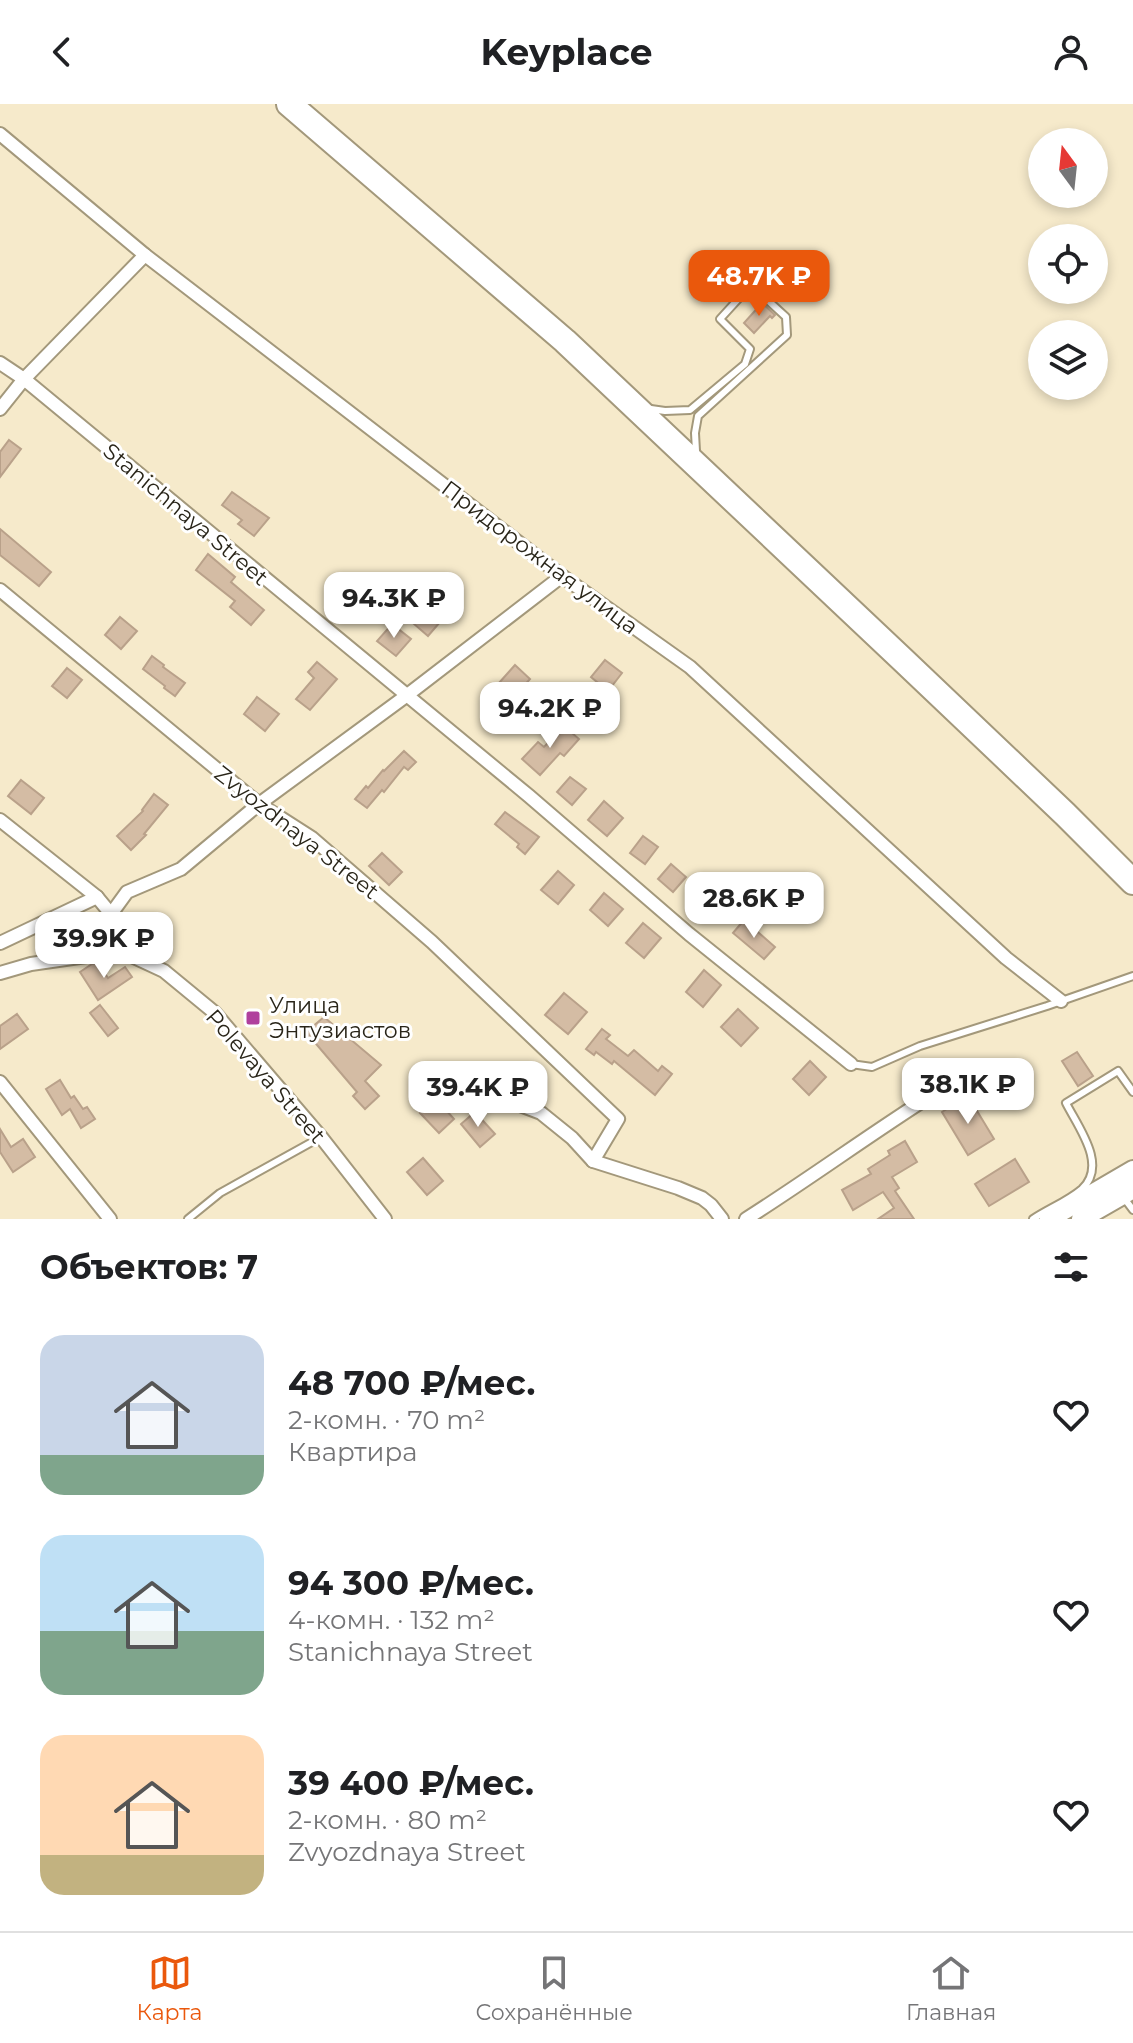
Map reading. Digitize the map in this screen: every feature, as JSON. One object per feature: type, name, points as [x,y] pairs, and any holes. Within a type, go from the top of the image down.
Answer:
[{"type":"highway","points":[[289,104],[565,341],[801,562],[1133,882]]},
{"type":"highway","points":[[300,104],[524,294],[696,451],[1133,870]]},
{"type":"highway","points":[[1087,836],[1097,855],[1133,892]]},
{"type":"main road","points":[[1049,1219],[1133,1170]]},
{"type":"main road","points":[[1081,1219],[1129,1198]]},
{"type":"street","name":"Придорожная улица","points":[[0,134],[145,255],[562,576],[690,667],[1006,958],[1061,1001]]},
{"type":"street","points":[[0,409],[24,379],[145,255]]},
{"type":"street","name":"Stanichnaya Street","points":[[0,363],[24,379],[529,796],[689,934],[851,1064]]},
{"type":"street","points":[[111,914],[127,892],[181,869],[259,804],[562,576]]},
{"type":"street","name":"Zvyozdnaya Street","points":[[0,590],[259,804],[312,838],[432,942],[618,1119],[593,1161]]},
{"type":"street","points":[[0,820],[97,897],[111,914],[121,951],[31,964],[0,973]]},
{"type":"street","points":[[0,943],[97,897]]},
{"type":"street","name":"Polevaya Street","points":[[121,951],[164,971],[215,1013],[321,1137],[385,1219]]},
{"type":"street","points":[[0,1082],[110,1219]]},
{"type":"street","points":[[442,1084],[494,1095],[541,1113],[572,1138],[593,1161],[702,1198],[722,1219]]},
{"type":"street","points":[[746,1219],[932,1095]]},
{"type":"lane","points":[[650,409],[690,410],[745,364],[750,349],[720,319],[751,285],[771,302],[786,317],[787,335],[698,416],[696,451]]},
{"type":"lane","points":[[851,1064],[872,1067],[920,1046],[1133,976]]},
{"type":"lane","points":[[1033,1219],[1082,1189],[1093,1175],[1093,1158],[1066,1103],[1118,1071],[1133,1092]]},
{"type":"lane","points":[[188,1219],[220,1193],[321,1137]]},
{"type":"building","points":[[762,303],[775,315],[770,316],[754,333],[744,323]]},
{"type":"building","points":[[9,440],[21,449],[0,477],[0,452]]},
{"type":"building","points":[[232,492],[269,518],[254,536],[238,524],[242,520],[222,505]]},
{"type":"building","points":[[0,529],[51,572],[39,586],[0,555]]},
{"type":"building","points":[[208,554],[235,577],[231,582],[264,610],[251,625],[230,607],[235,601],[196,570]]},
{"type":"building","points":[[426,610],[440,622],[428,636],[414,624]]},
{"type":"building","points":[[120,617],[137,631],[121,649],[105,635]]},
{"type":"building","points":[[392,624],[411,639],[396,656],[377,641]]},
{"type":"building","points":[[152,656],[185,683],[175,696],[143,669]]},
{"type":"building","points":[[605,660],[622,673],[608,691],[591,677]]},
{"type":"building","points":[[317,662],[337,679],[310,710],[296,699],[314,678],[308,672]]},
{"type":"building","points":[[515,665],[530,679],[515,696],[499,683]]},
{"type":"building","points":[[67,668],[82,680],[67,698],[52,686]]},
{"type":"building","points":[[257,697],[279,714],[265,731],[244,714]]},
{"type":"building","points":[[564,726],[579,739],[564,756],[560,753],[540,775],[522,759],[538,742],[544,747]]},
{"type":"building","points":[[404,751],[416,762],[408,770],[404,767],[367,808],[355,799],[366,786],[368,788]]},
{"type":"building","points":[[570,777],[586,789],[572,805],[557,792]]},
{"type":"building","points":[[21,780],[44,798],[31,814],[8,796]]},
{"type":"building","points":[[154,794],[168,805],[131,850],[117,836],[143,811]]},
{"type":"building","points":[[604,801],[623,818],[607,836],[588,820]]},
{"type":"building","points":[[505,812],[539,837],[525,854],[517,847],[519,844],[495,824]]},
{"type":"building","points":[[643,836],[658,847],[645,864],[630,853]]},
{"type":"building","points":[[382,853],[402,872],[389,885],[369,866]]},
{"type":"building","points":[[671,864],[686,877],[673,892],[658,879]]},
{"type":"building","points":[[558,871],[574,885],[558,904],[541,890]]},
{"type":"building","points":[[604,893],[623,909],[608,926],[590,910]]},
{"type":"building","points":[[726,894],[741,907],[730,920],[715,908]]},
{"type":"building","points":[[744,920],[775,947],[764,959],[733,933]]},
{"type":"building","points":[[643,923],[661,938],[644,958],[626,943]]},
{"type":"building","points":[[98,963],[108,978],[125,967],[132,977],[98,1000],[80,972]]},
{"type":"building","points":[[704,970],[721,985],[703,1007],[686,992]]},
{"type":"building","points":[[564,993],[587,1012],[568,1034],[545,1015]]},
{"type":"building","points":[[100,1005],[118,1028],[108,1036],[90,1013]]},
{"type":"building","points":[[738,1009],[758,1028],[741,1046],[721,1027]]},
{"type":"building","points":[[17,1014],[28,1029],[0,1049],[0,1026]]},
{"type":"building","points":[[324,1017],[381,1065],[365,1081],[379,1096],[365,1109],[353,1096],[357,1092],[306,1032]]},
{"type":"building","points":[[602,1029],[610,1035],[606,1039],[628,1056],[634,1050],[658,1071],[662,1066],[672,1074],[655,1095],[614,1061],[612,1064],[586,1049]]},
{"type":"building","points":[[1077,1052],[1093,1076],[1078,1086],[1062,1061]]},
{"type":"building","points":[[810,1061],[826,1077],[809,1095],[793,1079]]},
{"type":"building","points":[[60,1080],[71,1098],[74,1096],[83,1109],[87,1107],[95,1119],[81,1128],[70,1109],[62,1115],[46,1089]]},
{"type":"building","points":[[968,1096],[994,1139],[968,1155],[942,1112]]},
{"type":"building","points":[[436,1099],[454,1119],[439,1133],[420,1113]]},
{"type":"building","points":[[475,1112],[495,1134],[480,1147],[461,1124]]},
{"type":"building","points":[[0,1129],[11,1147],[23,1139],[35,1157],[13,1172],[0,1152]]},
{"type":"building","points":[[905,1141],[917,1162],[892,1177],[899,1188],[895,1191],[914,1219],[878,1219],[894,1208],[883,1192],[853,1210],[842,1190],[871,1174],[868,1169]]},
{"type":"building","points":[[423,1158],[443,1181],[427,1195],[407,1172]]},
{"type":"building","points":[[1015,1159],[1029,1182],[989,1206],[975,1184]]},
{"type":"place","name":"Улица Энтузиастов","points":[[253,1018]]}]
